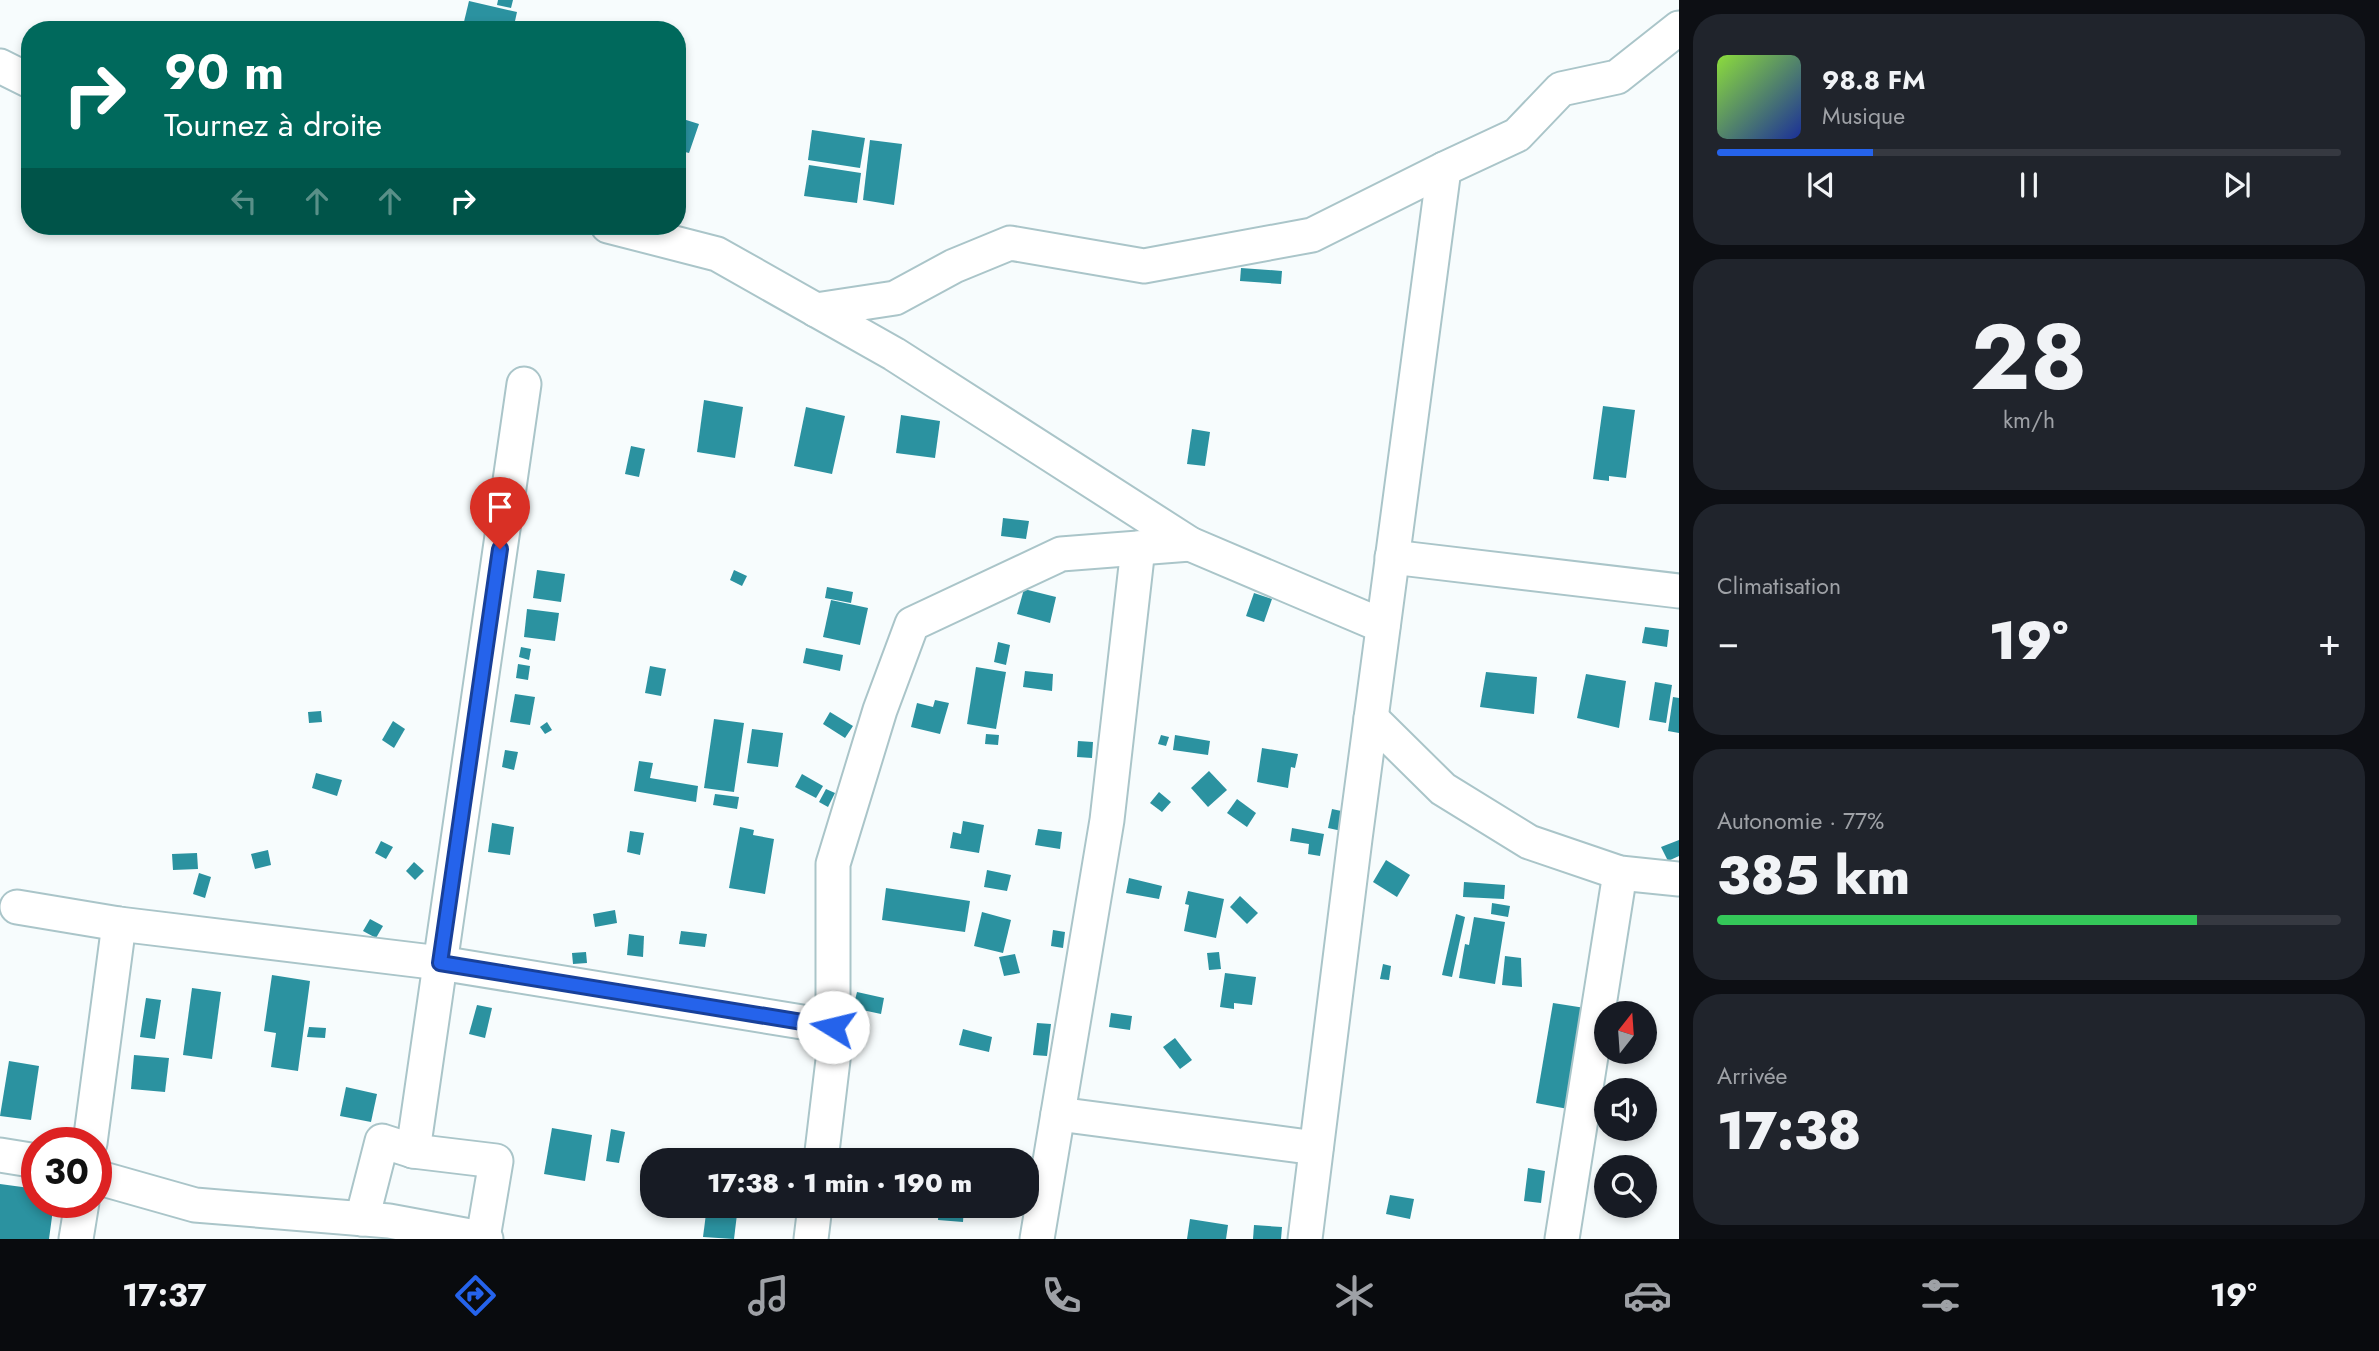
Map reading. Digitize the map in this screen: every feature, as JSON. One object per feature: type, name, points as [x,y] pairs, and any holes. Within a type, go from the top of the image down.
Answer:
[{"type":"street","points":[[816,310],[895,298],[954,266],[1010,243],[1144,266],[1312,235],[1517,135],[1561,89],[1617,77],[1679,28]]},
{"type":"street","points":[[0,66],[21,76]]},
{"type":"street","points":[[1305,1239],[1444,169]]},
{"type":"street","points":[[643,235],[717,254],[894,354],[1190,544],[1383,626]]},
{"type":"street","points":[[413,1151],[524,384]]},
{"type":"street","points":[[822,1148],[833,1060],[833,864],[880,710],[912,624],[1061,554],[1190,544]]},
{"type":"street","points":[[1037,1239],[1107,820],[1138,548]]},
{"type":"street","points":[[1392,557],[1679,591]]},
{"type":"street","points":[[1371,718],[1443,789],[1529,842],[1620,873],[1679,879]]},
{"type":"street","points":[[1562,1239],[1620,873]]},
{"type":"street","points":[[17,907],[119,924],[440,963],[833,1027]]},
{"type":"street","points":[[92,1127],[119,924]]},
{"type":"street","points":[[1058,1114],[1317,1148]]},
{"type":"street","points":[[112,1182],[195,1205],[362,1219],[389,1221],[484,1239],[496,1161],[413,1151],[382,1141],[362,1219]]},
{"type":"street","points":[[0,1155],[21,1158]]},
{"type":"street","points":[[76,1239],[79,1218]]},
{"type":"street","points":[[811,1239],[814,1218]]},
{"type":"building","points":[[498,0],[513,0],[511,8],[497,5]]},
{"type":"building","points":[[469,1],[517,12],[515,21],[464,21]]},
{"type":"building","points":[[686,120],[699,124],[689,153],[686,152]]},
{"type":"building","points":[[812,130],[865,138],[860,168],[808,160]]},
{"type":"building","points":[[870,140],[902,144],[894,205],[863,200]]},
{"type":"building","points":[[809,165],[861,173],[857,203],[804,196]]},
{"type":"building","points":[[1241,268],[1282,271],[1281,284],[1240,281]]},
{"type":"building","points":[[704,400],[743,407],[735,458],[697,452]]},
{"type":"building","points":[[1603,406],[1635,410],[1626,478],[1609,476],[1609,481],[1593,479]]},
{"type":"building","points":[[806,407],[845,416],[832,474],[794,466]]},
{"type":"building","points":[[901,415],[940,421],[935,458],[896,453]]},
{"type":"building","points":[[1192,429],[1210,432],[1205,466],[1187,464]]},
{"type":"building","points":[[631,446],[645,449],[639,477],[625,474]]},
{"type":"building","points":[[1003,518],[1029,521],[1026,539],[1001,536]]},
{"type":"building","points":[[537,570],[565,574],[561,602],[533,598]]},
{"type":"building","points":[[734,570],[747,576],[742,586],[730,580]]},
{"type":"building","points":[[827,587],[853,592],[851,603],[825,598]]},
{"type":"building","points":[[1024,589],[1056,597],[1050,623],[1017,614]]},
{"type":"building","points":[[1254,593],[1272,599],[1264,622],[1246,616]]},
{"type":"building","points":[[831,600],[868,608],[860,645],[823,637]]},
{"type":"building","points":[[527,609],[559,613],[555,641],[524,637]]},
{"type":"building","points":[[1645,627],[1669,630],[1667,647],[1642,643]]},
{"type":"building","points":[[998,642],[1010,645],[1006,665],[994,662]]},
{"type":"building","points":[[521,647],[531,649],[529,660],[519,657]]},
{"type":"building","points":[[806,648],[843,655],[840,671],[803,663]]},
{"type":"building","points":[[518,664],[530,666],[528,680],[516,678]]},
{"type":"building","points":[[650,666],[666,669],[661,696],[645,693]]},
{"type":"building","points":[[976,667],[1006,672],[996,729],[967,724]]},
{"type":"building","points":[[1025,671],[1053,674],[1052,691],[1023,687]]},
{"type":"building","points":[[1486,672],[1537,677],[1534,714],[1480,707]]},
{"type":"building","points":[[1586,674],[1626,681],[1619,728],[1577,718]]},
{"type":"building","points":[[1655,682],[1672,685],[1666,723],[1649,720]]},
{"type":"building","points":[[515,694],[535,697],[530,725],[510,722]]},
{"type":"building","points":[[1673,697],[1679,698],[1679,733],[1668,731]]},
{"type":"building","points":[[935,700],[949,703],[940,734],[911,727],[917,703],[933,707]]},
{"type":"building","points":[[321,711],[322,722],[309,723],[308,712]]},
{"type":"building","points":[[830,712],[853,726],[845,738],[823,724]]},
{"type":"building","points":[[714,719],[744,723],[734,792],[704,788]]},
{"type":"building","points":[[393,721],[405,729],[394,748],[382,740]]},
{"type":"building","points":[[547,722],[552,730],[545,734],[540,727]]},
{"type":"building","points":[[752,729],[783,733],[778,767],[747,763]]},
{"type":"building","points":[[986,734],[999,735],[998,745],[985,744]]},
{"type":"building","points":[[1161,735],[1169,737],[1166,746],[1158,744]]},
{"type":"building","points":[[1175,735],[1210,741],[1208,755],[1173,750]]},
{"type":"building","points":[[1078,741],[1093,742],[1092,758],[1077,757]]},
{"type":"building","points":[[1262,748],[1298,754],[1295,768],[1291,767],[1288,788],[1257,782]]},
{"type":"building","points":[[505,750],[518,752],[514,770],[502,767]]},
{"type":"building","points":[[639,761],[653,763],[650,778],[698,786],[696,802],[634,791]]},
{"type":"building","points":[[1209,771],[1227,790],[1208,807],[1191,788]]},
{"type":"building","points":[[316,773],[342,780],[337,796],[312,788]]},
{"type":"building","points":[[802,774],[823,786],[816,798],[795,787]]},
{"type":"building","points":[[826,789],[835,793],[828,807],[819,802]]},
{"type":"building","points":[[1159,792],[1171,802],[1162,812],[1150,803]]},
{"type":"building","points":[[715,794],[739,797],[737,809],[713,805]]},
{"type":"building","points":[[1237,799],[1256,813],[1247,827],[1227,813]]},
{"type":"building","points":[[1332,809],[1346,812],[1342,831],[1328,828]]},
{"type":"building","points":[[963,821],[984,825],[979,853],[950,848],[953,832],[961,834]]},
{"type":"building","points":[[492,823],[514,827],[510,855],[488,852]]},
{"type":"building","points":[[740,827],[754,830],[753,835],[774,839],[765,894],[729,888]]},
{"type":"building","points":[[1292,828],[1324,834],[1320,856],[1308,854],[1309,844],[1290,841]]},
{"type":"building","points":[[1038,829],[1062,832],[1060,849],[1035,845]]},
{"type":"building","points":[[630,831],[644,833],[640,855],[627,852]]},
{"type":"building","points":[[1679,840],[1679,856],[1668,861],[1661,847]]},
{"type":"building","points":[[381,841],[393,847],[386,859],[375,853]]},
{"type":"building","points":[[268,850],[271,865],[255,869],[251,854]]},
{"type":"building","points":[[197,853],[198,869],[173,870],[172,854]]},
{"type":"building","points":[[1386,860],[1410,875],[1397,897],[1373,882]]},
{"type":"building","points":[[414,862],[424,871],[415,880],[406,871]]},
{"type":"building","points":[[987,870],[1011,875],[1007,891],[984,887]]},
{"type":"building","points":[[199,873],[211,877],[205,898],[193,894]]},
{"type":"building","points":[[1129,878],[1162,886],[1159,899],[1126,893]]},
{"type":"building","points":[[1464,882],[1505,885],[1504,899],[1463,897]]},
{"type":"building","points":[[886,888],[970,901],[965,932],[882,920]]},
{"type":"building","points":[[1188,891],[1224,899],[1216,938],[1184,931],[1189,905],[1185,904]]},
{"type":"building","points":[[1240,896],[1258,913],[1247,924],[1230,907]]},
{"type":"building","points":[[1492,903],[1510,906],[1508,917],[1491,914]]},
{"type":"building","points":[[615,910],[617,923],[595,927],[593,914]]},
{"type":"building","points":[[982,912],[1011,920],[1003,953],[974,946]]},
{"type":"building","points":[[1456,914],[1465,917],[1452,977],[1442,975]]},
{"type":"building","points":[[1474,917],[1505,922],[1495,984],[1459,978],[1465,944],[1469,945]]},
{"type":"building","points":[[370,919],[383,926],[376,938],[363,931]]},
{"type":"building","points":[[1053,930],[1065,932],[1063,948],[1051,946]]},
{"type":"building","points":[[681,931],[707,934],[705,947],[679,944]]},
{"type":"building","points":[[629,934],[644,936],[643,957],[627,955]]},
{"type":"building","points":[[586,952],[587,963],[573,964],[572,953]]},
{"type":"building","points":[[1219,952],[1221,969],[1209,970],[1207,953]]},
{"type":"building","points":[[1015,954],[1020,973],[1004,976],[999,957]]},
{"type":"building","points":[[1505,956],[1521,958],[1522,987],[1502,985]]},
{"type":"building","points":[[1383,964],[1391,966],[1389,980],[1380,979]]},
{"type":"building","points":[[1225,973],[1256,977],[1252,1005],[1234,1003],[1234,1009],[1220,1007]]},
{"type":"building","points":[[272,975],[310,981],[298,1071],[271,1067],[276,1033],[264,1031]]},
{"type":"building","points":[[192,988],[221,992],[212,1059],[183,1055]]},
{"type":"building","points":[[857,992],[884,998],[881,1014],[853,1008]]},
{"type":"building","points":[[146,998],[161,1000],[155,1039],[140,1037]]},
{"type":"building","points":[[1553,1003],[1585,1008],[1568,1109],[1536,1103]]},
{"type":"building","points":[[477,1005],[492,1008],[485,1038],[469,1034]]},
{"type":"building","points":[[1111,1013],[1132,1016],[1130,1030],[1109,1027]]},
{"type":"building","points":[[1037,1023],[1051,1024],[1047,1056],[1033,1055]]},
{"type":"building","points":[[309,1027],[326,1028],[325,1038],[307,1037]]},
{"type":"building","points":[[963,1029],[992,1037],[989,1052],[959,1045]]},
{"type":"building","points":[[1175,1038],[1192,1060],[1180,1069],[1163,1047]]},
{"type":"building","points":[[134,1055],[169,1058],[165,1092],[131,1089]]},
{"type":"building","points":[[9,1061],[39,1066],[31,1120],[0,1116]]},
{"type":"building","points":[[346,1087],[377,1094],[371,1122],[340,1116]]},
{"type":"building","points":[[552,1128],[592,1135],[585,1181],[544,1174]]},
{"type":"building","points":[[611,1129],[625,1132],[619,1163],[606,1161]]},
{"type":"building","points":[[1528,1168],[1545,1171],[1541,1203],[1524,1201]]},
{"type":"building","points":[[0,1184],[21,1187],[21,1218],[52,1218],[49,1239],[0,1239]]},
{"type":"building","points":[[1390,1195],[1414,1199],[1410,1219],[1386,1214]]},
{"type":"building","points":[[705,1218],[737,1218],[734,1239],[703,1237]]},
{"type":"building","points":[[938,1218],[963,1218],[963,1222]]},
{"type":"building","points":[[1190,1219],[1228,1225],[1226,1239],[1187,1239]]},
{"type":"building","points":[[1254,1225],[1282,1227],[1281,1239],[1253,1239]]},
{"type":"route","points":[[500,549],[440,963],[833,1027]]}]
